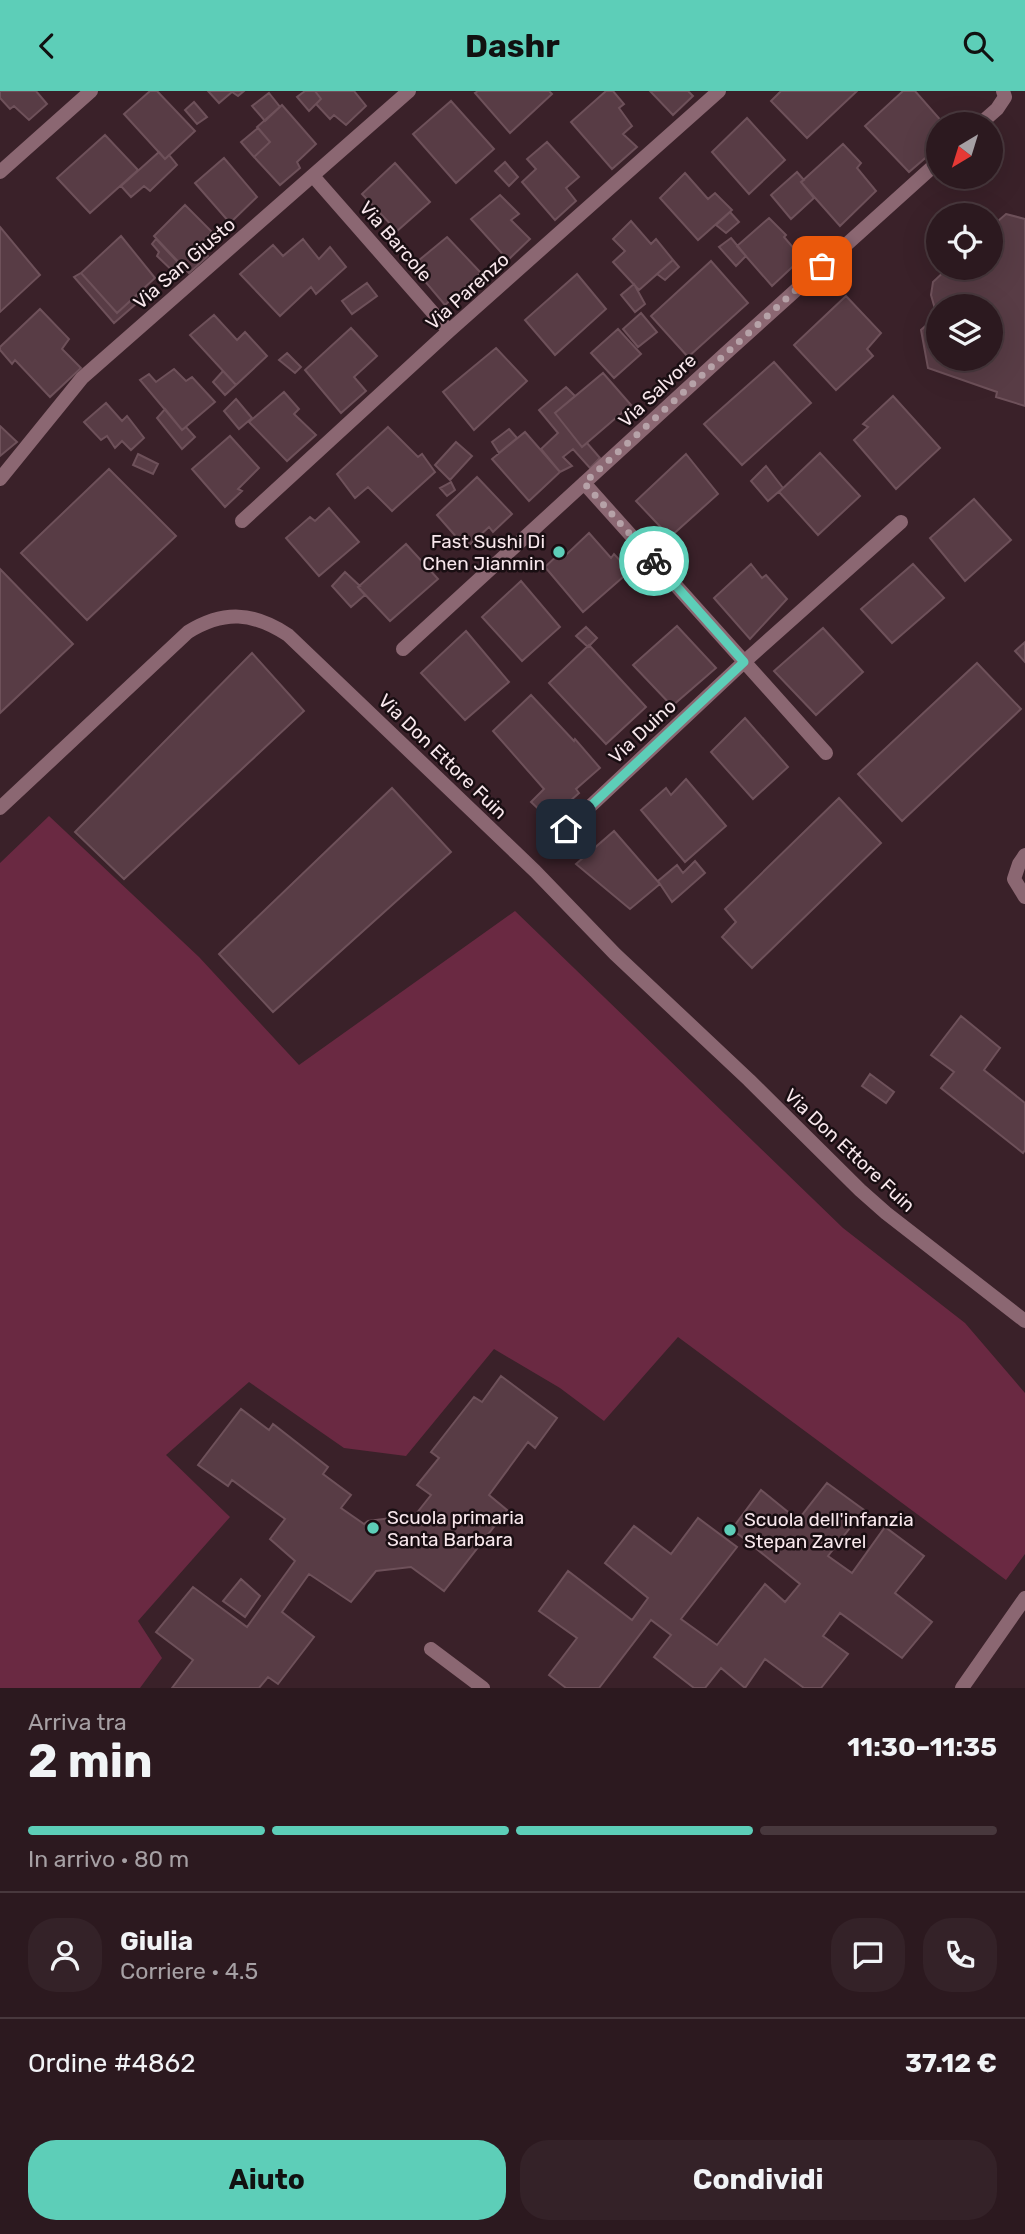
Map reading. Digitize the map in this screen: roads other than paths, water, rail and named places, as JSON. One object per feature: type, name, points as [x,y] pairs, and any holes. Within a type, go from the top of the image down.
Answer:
[{"type":"street","name":"Via San Giusto","points":[[0,479],[82,378],[410,91]]},
{"type":"street","name":"Via Parenzo","points":[[242,521],[449,331],[719,91]]},
{"type":"street","points":[[995,112],[1005,97],[1003,91]]},
{"type":"street","points":[[0,172],[89,92]]},
{"type":"street","name":"Via Salvore","points":[[403,649],[926,173]]},
{"type":"street","name":"Via Barcole","points":[[313,176],[449,331]]},
{"type":"street","points":[[584,483],[826,753]]},
{"type":"street","name":"Via Duino","points":[[566,829],[744,662],[901,522]]},
{"type":"street","name":"Via Don Ettore Fuin","points":[[0,808],[188,632],[211,619],[235,616],[262,621],[275,627],[288,635],[535,871],[615,954],[869,1198],[1025,1321]]},
{"type":"street","points":[[1025,855],[1014,879],[1025,897]]},
{"type":"street","points":[[962,1688],[1025,1598]]},
{"type":"street","points":[[431,1649],[483,1688]]},
{"type":"place","name":"Fast Sushi Di Chen Jianmin","points":[[559,552]]},
{"type":"place","name":"Scuola primaria Santa Barbara","points":[[373,1528]]},
{"type":"place","name":"Scuola dell'infanzia Stepan Zavrel","points":[[730,1530]]}]
